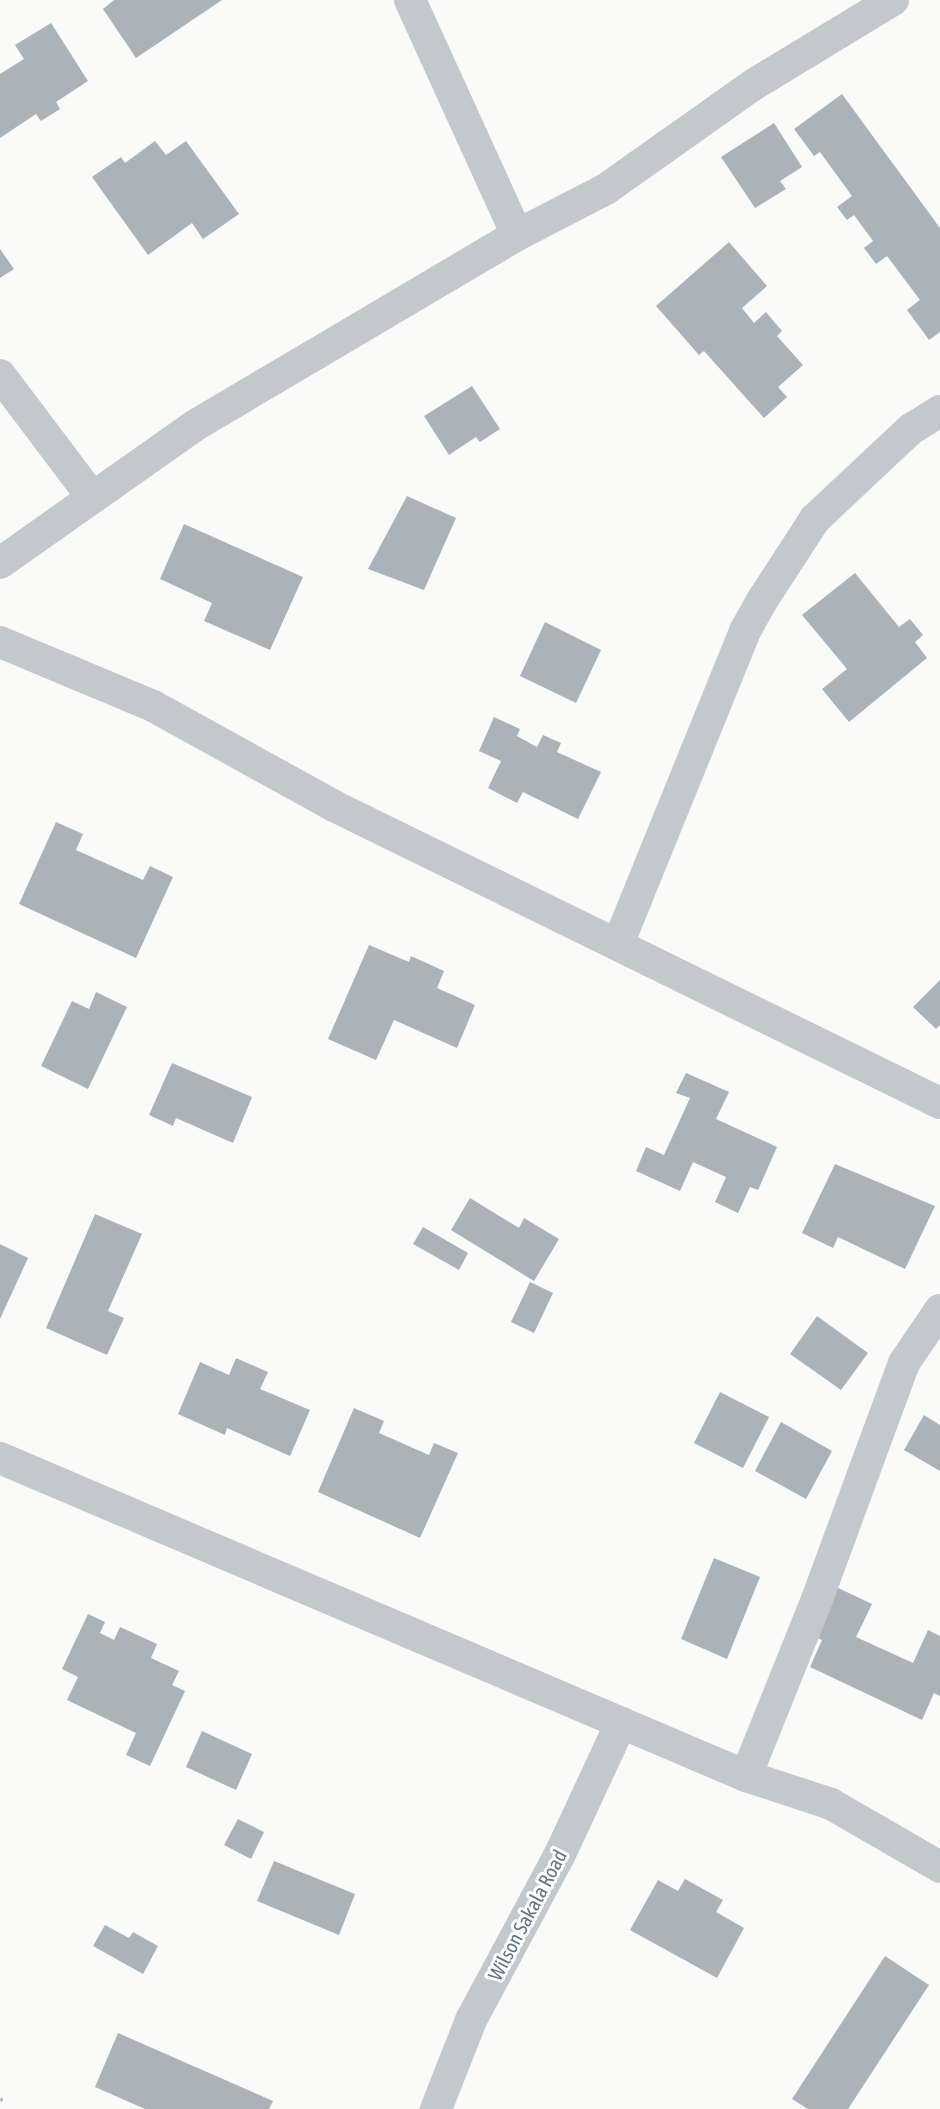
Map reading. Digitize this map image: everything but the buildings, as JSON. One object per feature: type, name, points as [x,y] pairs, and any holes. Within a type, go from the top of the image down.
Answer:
[{"type":"street","points":[[411,0],[517,235]]},
{"type":"street","points":[[0,563],[194,426],[517,235],[606,189],[753,85],[893,0]]},
{"type":"street","points":[[0,375],[92,497]]},
{"type":"street","points":[[618,944],[745,631],[763,599],[815,519],[911,429],[940,411]]},
{"type":"street","points":[[0,642],[153,706],[334,806],[940,1102]]},
{"type":"street","points":[[746,1776],[816,1602],[904,1363],[940,1310]]},
{"type":"street","points":[[0,1458],[746,1776],[831,1804],[940,1867]]},
{"type":"street","name":"Wilson Sakala Road","points":[[436,2109],[471,2020],[560,1854],[621,1723]]}]
